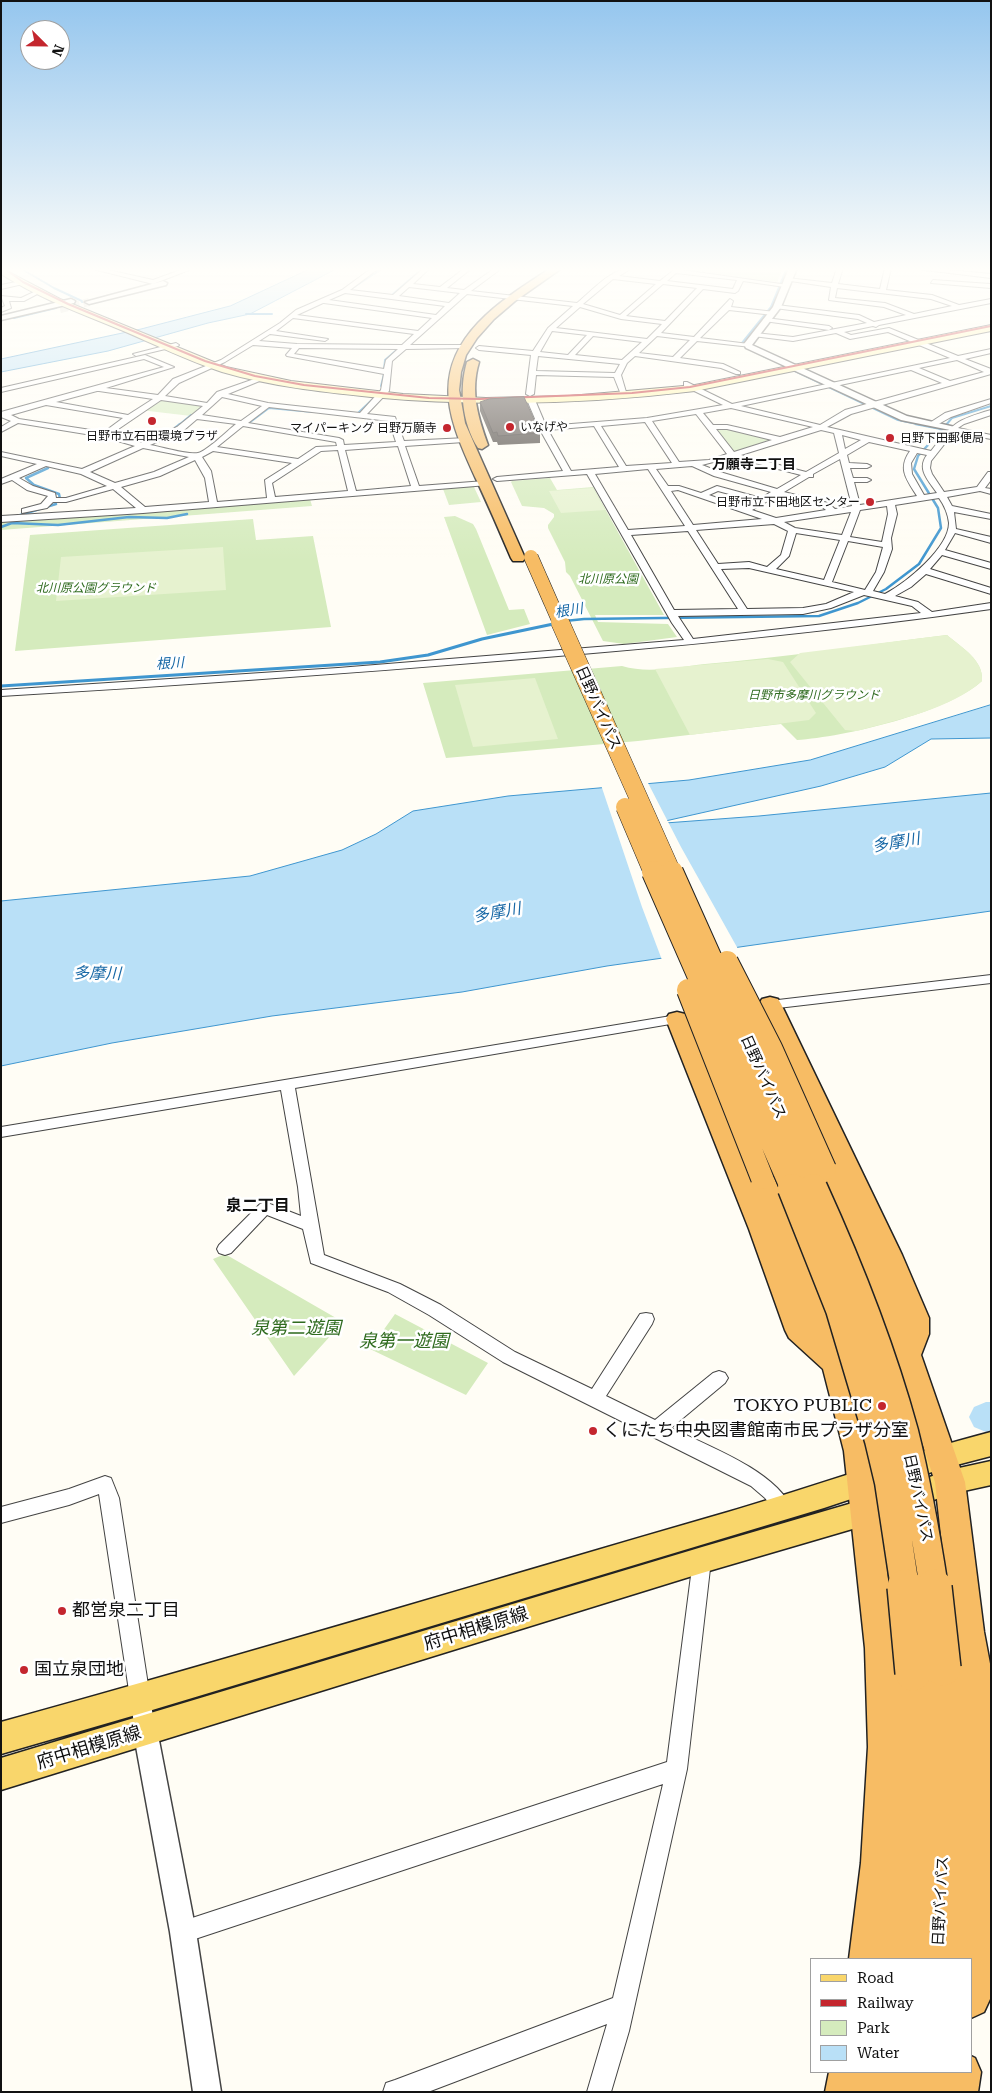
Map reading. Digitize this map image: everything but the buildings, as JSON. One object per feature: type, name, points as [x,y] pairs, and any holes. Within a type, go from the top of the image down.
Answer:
[{"type":"highway","name":"日野バイパス","points":[[458,366],[454,376],[453,398],[456,416],[464,440],[491,481]]},
{"type":"highway","name":"日野バイパス","points":[[471,366],[469,398],[474,423],[491,481],[525,558],[577,698],[660,864],[833,1232],[881,1359],[911,1461],[955,1665],[947,1728],[943,1888],[938,1958]]},
{"type":"highway","name":"日野バイパス","points":[[660,864],[710,1005],[786,1173],[840,1309],[879,1440],[890,1490],[902,1565],[955,1665]]},
{"type":"highway","points":[[660,864],[716,938],[771,1048],[906,1355],[945,1469],[968,1632],[955,1665],[980,1755],[977,1909],[972,1984]]},
{"type":"highway","points":[[660,864],[673,945],[690,997],[816,1310],[836,1364],[859,1451],[881,1648],[885,1747],[879,1863],[868,1958]]},
{"type":"highway","points":[[770,1004],[889,1255],[916,1318],[915,1334],[906,1355]]},
{"type":"highway","points":[[677,1019],[762,1230],[798,1330],[826,1353],[836,1364]]},
{"type":"highway","name":"日野バイパス","points":[[902,1958],[912,1856],[914,1752],[955,1665]]},
{"type":"highway","points":[[845,2092],[849,2073]]},
{"type":"highway","points":[[881,2092],[884,2073]]},
{"type":"highway","points":[[921,2092],[924,2073]]},
{"type":"highway","points":[[958,2092],[961,2073]]},
{"type":"main road","points":[[222,366],[260,379],[302,386],[469,398],[621,396],[691,386],[789,366]]},
{"type":"main road","points":[[225,366],[281,378],[383,393]]},
{"type":"main road","points":[[530,397],[691,386],[738,374],[788,366]]},
{"type":"main road","points":[[945,1469],[991,1444]]},
{"type":"main road","points":[[945,1469],[991,1473]]},
{"type":"main road","name":"府中相模原線","points":[[1,1738],[140,1699],[824,1496],[862,1483],[945,1469]]},
{"type":"main road","name":"府中相模原線","points":[[1,1774],[702,1560],[866,1512],[945,1469]]},
{"type":"street","points":[[1,384],[83,366]]},
{"type":"street","points":[[1,390],[106,366]]},
{"type":"street","points":[[168,366],[191,375]]},
{"type":"street","points":[[105,436],[128,417],[160,398],[176,381],[213,366]]},
{"type":"street","points":[[351,366],[387,372]]},
{"type":"street","points":[[361,416],[383,393],[388,366]]},
{"type":"street","points":[[533,366],[530,397],[543,428],[569,474]]},
{"type":"street","points":[[622,366],[617,376],[623,390]]},
{"type":"street","points":[[721,366],[738,374]]},
{"type":"street","points":[[793,366],[828,385],[904,418],[991,438]]},
{"type":"street","points":[[543,428],[647,420],[698,412],[923,366]]},
{"type":"street","points":[[976,366],[990,372]]},
{"type":"street","points":[[3,415],[171,367]]},
{"type":"street","points":[[912,368],[948,384]]},
{"type":"street","points":[[5,516],[143,510],[352,494],[710,462],[821,427],[848,412],[990,372]]},
{"type":"street","points":[[532,373],[617,376]]},
{"type":"street","points":[[69,374],[77,379]]},
{"type":"street","points":[[83,472],[180,429],[220,394],[260,379]]},
{"type":"street","points":[[85,384],[93,388],[209,405]]},
{"type":"street","points":[[691,386],[730,406],[773,414],[868,440],[932,454]]},
{"type":"street","points":[[220,394],[268,405],[392,419],[416,488]]},
{"type":"street","points":[[932,424],[948,415],[991,402]]},
{"type":"street","points":[[43,403],[128,417]]},
{"type":"street","points":[[5,516],[33,510],[44,506],[51,500],[66,500],[157,474],[213,449],[222,438],[268,405]]},
{"type":"street","points":[[698,412],[732,456],[810,475]]},
{"type":"street","points":[[886,597],[909,585],[924,570],[940,551],[952,530],[952,520],[948,508],[938,496],[926,468],[932,454],[952,429],[961,422],[991,412]]},
{"type":"street","points":[[747,432],[773,414]]},
{"type":"street","points":[[3,415],[17,421],[105,436],[196,456],[202,461],[210,486],[213,504]]},
{"type":"street","points":[[195,416],[340,440],[352,494]]},
{"type":"street","points":[[647,420],[677,465]]},
{"type":"street","points":[[1,430],[17,421]]},
{"type":"street","points":[[596,424],[624,470]]},
{"type":"street","points":[[709,428],[727,427],[783,440]]},
{"type":"street","points":[[827,583],[857,508],[837,432]]},
{"type":"street","points":[[271,500],[268,482],[319,449],[464,440]]},
{"type":"street","points":[[745,511],[868,440]]},
{"type":"street","points":[[213,449],[299,462]]},
{"type":"street","points":[[914,451],[906,460],[906,466],[924,498]]},
{"type":"street","points":[[1,454],[83,472],[116,486],[143,510]]},
{"type":"street","points":[[1,482],[47,463]]},
{"type":"street","points":[[691,464],[717,474],[825,505],[833,512]]},
{"type":"street","points":[[845,465],[867,466]]},
{"type":"street","points":[[651,467],[745,613]]},
{"type":"street","points":[[590,472],[674,617],[691,642]]},
{"type":"street","points":[[980,489],[991,474]]},
{"type":"street","points":[[14,478],[30,488],[47,492],[52,495],[51,500]]},
{"type":"street","points":[[850,480],[867,480]]},
{"type":"street","points":[[664,489],[679,488],[775,521],[793,530],[886,545]]},
{"type":"street","points":[[701,496],[717,488],[763,501]]},
{"type":"street","points":[[625,533],[775,521],[980,489],[991,492]]},
{"type":"street","points":[[674,617],[811,610],[867,593],[880,572],[888,549],[886,545],[893,507],[890,503]]},
{"type":"street","points":[[948,508],[991,517]]},
{"type":"street","points":[[769,570],[785,556],[793,530]]},
{"type":"street","points":[[952,530],[991,540]]},
{"type":"street","points":[[940,551],[991,566]]},
{"type":"street","points":[[716,567],[748,565],[915,604],[930,615]]},
{"type":"street","points":[[924,570],[991,591]]},
{"type":"street","points":[[1,693],[290,675],[691,642],[812,630],[991,606]]},
{"type":"street","points":[[1,1132],[770,1004],[991,979]]},
{"type":"street","points":[[286,1085],[306,1187],[310,1226],[317,1259],[394,1288],[435,1310],[509,1357],[657,1429],[756,1480],[771,1492],[782,1508]]},
{"type":"street","points":[[225,1249],[265,1208],[310,1226]]},
{"type":"street","points":[[594,1400],[646,1319]]},
{"type":"street","points":[[657,1429],[718,1378]]},
{"type":"street","points":[[1,1515],[69,1497],[105,1484],[110,1498],[145,1730],[183,1932],[207,2092]]},
{"type":"street","points":[[599,2092],[623,2006],[677,1769],[702,1560]]},
{"type":"street","points":[[183,1932],[677,1769]]},
{"type":"street","points":[[395,2092],[623,2006]]},
{"type":"green space","points":[[160,398],[206,405],[191,416],[140,410]]},
{"type":"green space","points":[[709,427],[727,427],[783,440],[732,455]]},
{"type":"green space","name":"北川原公園","points":[[550,478],[557,490],[593,487],[664,615],[595,615],[598,622],[668,624],[677,637],[624,644],[603,641],[570,576],[566,572],[565,562],[548,528],[554,514],[544,508],[522,506],[511,482]]},
{"type":"green space","points":[[474,487],[481,502],[449,505],[443,489]]},
{"type":"green space","points":[[593,488],[605,510],[561,513],[549,491]]},
{"type":"green space","points":[[310,499],[312,506],[1,530],[1,522]]},
{"type":"green space","points":[[455,516],[473,524],[509,610],[524,609],[530,624],[487,635],[444,517]]},
{"type":"green space","name":"北川原公園グラウンド","points":[[253,519],[256,540],[313,536],[331,627],[15,651],[30,535]]},
{"type":"green space","points":[[223,547],[226,590],[56,601],[61,557]]},
{"type":"green space","name":"日野市多摩川グラウンド","points":[[947,635],[971,655],[982,674],[982,681],[966,693],[920,713],[894,721],[841,734],[797,740],[781,724],[638,741],[446,758],[423,683],[622,666],[642,669],[663,669]]},
{"type":"green space","points":[[947,635],[976,661],[982,674],[982,681],[969,691],[939,706],[906,718],[857,731],[845,730],[790,662],[800,653]]},
{"type":"green space","points":[[768,659],[783,662],[816,713],[809,720],[690,735],[655,669]]},
{"type":"green space","points":[[535,678],[558,739],[473,747],[455,685]]},
{"type":"green space","name":"泉第二遊園","points":[[225,1254],[343,1322],[294,1376],[213,1259]]},
{"type":"green space","name":"泉第一遊園","points":[[395,1314],[488,1363],[466,1395],[370,1349]]},
{"type":"water","points":[[1,366],[33,366],[1,372]]},
{"type":"water","name":"多摩川","points":[[991,705],[991,738],[931,739],[885,767],[821,786],[652,824],[759,816],[991,793],[991,911],[607,966],[462,992],[272,1016],[112,1043],[1,1066],[1,901],[250,876],[342,850],[376,834],[413,811],[508,796],[689,780],[810,760]]},
{"type":"pier","points":[[647,781],[681,847],[738,949],[662,960],[601,785]]},
{"type":"waterway","points":[[795,371],[898,420],[922,425]]},
{"type":"waterway","points":[[381,386],[384,374]]},
{"type":"waterway","points":[[358,413],[374,398]]},
{"type":"waterway","name":"根川","points":[[946,425],[952,418],[991,406]]},
{"type":"waterway","points":[[249,423],[269,408],[313,412]]},
{"type":"waterway","points":[[179,425],[191,415]]},
{"type":"waterway","points":[[175,428],[180,424]]},
{"type":"waterway","points":[[916,424],[942,429]]},
{"type":"waterway","name":"根川","points":[[565,621],[584,619],[819,616],[858,603],[886,589],[919,564],[941,528],[938,508],[914,469],[918,456],[947,424]]},
{"type":"waterway","points":[[48,468],[26,478],[34,485],[59,494],[60,499]]},
{"type":"waterway","points":[[17,516],[56,504]]},
{"type":"waterway","points":[[1,527],[12,523],[58,525],[129,517],[167,518],[187,514]]},
{"type":"waterway","name":"根川","points":[[1,686],[380,662],[428,655],[482,639],[558,623]]},
{"type":"waterway","points":[[986,1417],[991,1416]]},
{"type":"railway","points":[[221,366],[255,376],[304,385],[429,398],[480,399],[632,393],[690,387],[795,366]]},
{"type":"place","name":"日野市立石田環境プラザ","points":[[152,421]]},
{"type":"place","name":"いなげや","points":[[510,427]]},
{"type":"place","name":"マイパーキング 日野万願寺","points":[[447,428]]},
{"type":"place","name":"日野下田郵便局","points":[[890,438]]},
{"type":"place","name":"日野市立下田地区センター","points":[[870,502]]},
{"type":"place","name":"TOKYO PUBLIC","points":[[882,1406]]},
{"type":"place","name":"くにたち中央図書館南市民プラザ分室","points":[[593,1431]]},
{"type":"place","name":"都営泉二丁目","points":[[62,1611]]},
{"type":"place","name":"国立泉団地","points":[[24,1670]]},
{"type":"district","name":"万願寺二丁目","points":[[754,465]]},
{"type":"district","name":"泉二丁目","points":[[258,1206]]}]
